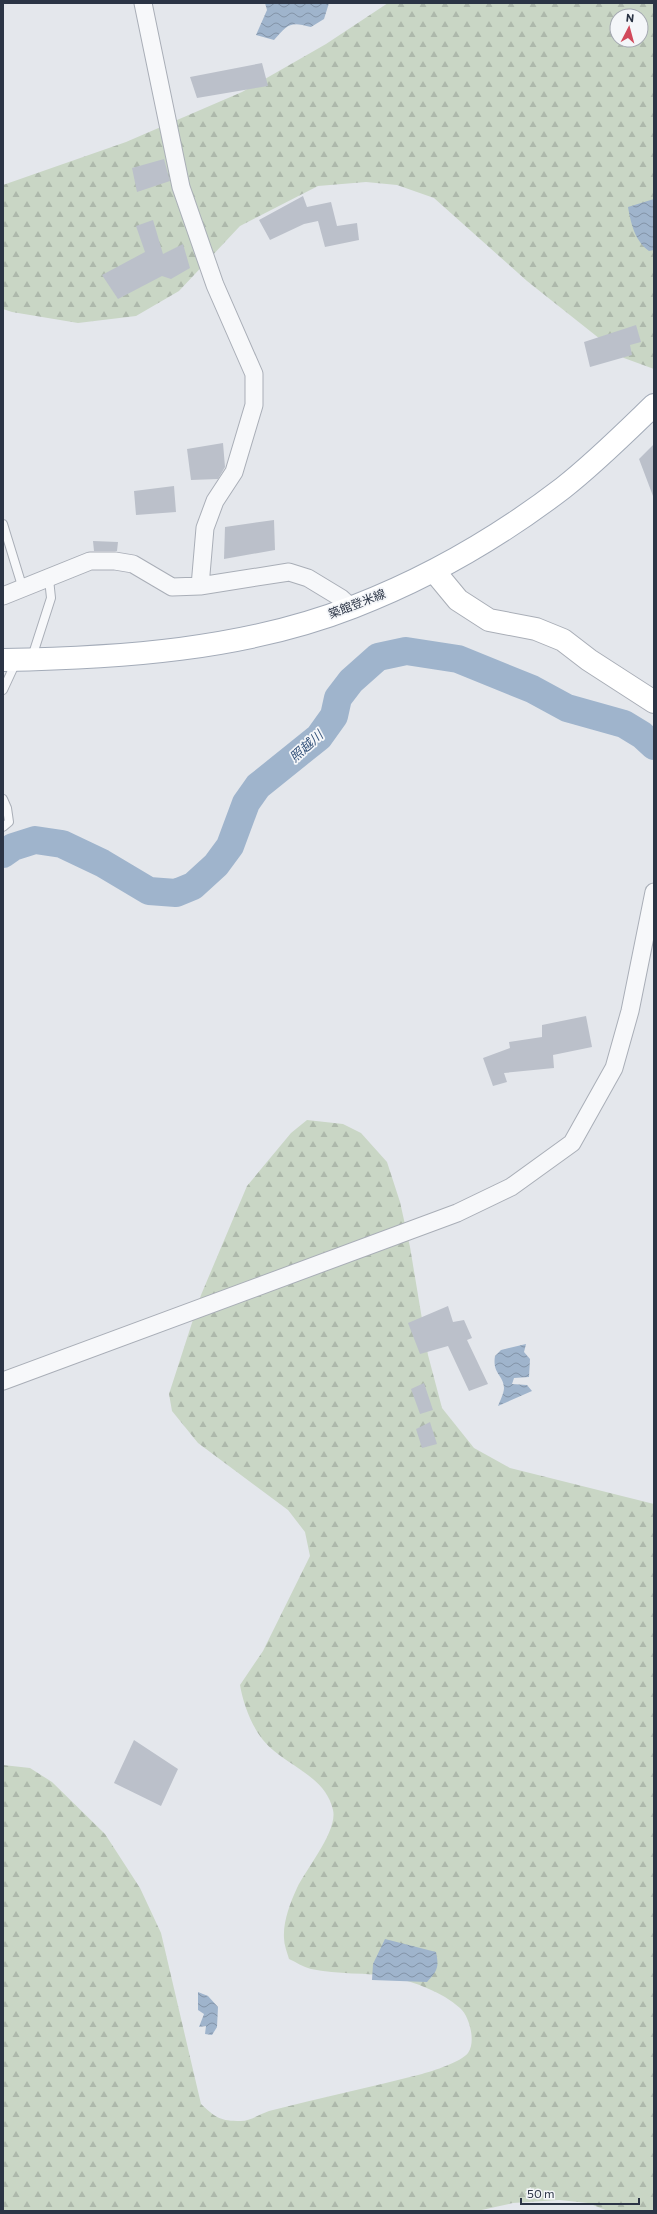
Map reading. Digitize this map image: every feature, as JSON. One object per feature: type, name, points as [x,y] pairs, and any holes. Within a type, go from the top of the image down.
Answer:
[{"type":"main road","name":"築館登米線","points":[[17,660],[110,656],[184,648],[251,636],[352,608],[434,572],[499,534],[564,487],[654,405]]},
{"type":"main road","points":[[434,572],[458,600],[488,620],[536,629],[563,640],[589,660],[654,702]]},
{"type":"street","points":[[143,3],[181,187],[215,285],[254,374],[254,405],[234,472],[215,501],[205,528],[200,586]]},
{"type":"street","points":[[3,596],[90,561],[115,561],[133,564],[172,587],[200,586],[289,572],[308,578],[341,598],[352,608]]},
{"type":"street","points":[[3,1381],[457,1213],[511,1187],[572,1143],[614,1068],[630,1011],[654,892]]},
{"type":"lane","points":[[3,524],[23,589]]},
{"type":"lane","points":[[3,690],[17,660],[51,598],[48,579]]},
{"type":"lane","points":[[3,799],[7,808],[9,822],[3,827]]},
{"type":"green space","points":[[388,3],[654,3],[654,369],[624,358],[527,281],[434,198],[397,185],[366,182],[318,186],[240,226],[179,291],[136,316],[78,323],[12,312],[3,309],[3,185],[126,142],[242,92],[326,44]]},
{"type":"green space","points":[[307,1120],[343,1124],[361,1133],[387,1162],[400,1202],[410,1247],[428,1355],[442,1408],[474,1448],[510,1468],[654,1504],[654,2211],[608,2211],[588,2203],[559,2200],[513,2203],[477,2211],[3,2211],[3,1765],[30,1768],[52,1782],[105,1834],[140,1888],[161,1933],[201,2104],[215,2116],[228,2120],[248,2120],[269,2111],[433,2071],[459,2060],[468,2053],[472,2043],[471,2030],[464,2012],[453,2002],[437,1992],[392,1977],[372,1974],[321,1971],[302,1966],[289,1959],[284,1938],[288,1913],[301,1880],[320,1850],[331,1828],[333,1810],[329,1798],[313,1779],[282,1757],[263,1740],[248,1714],[240,1685],[263,1651],[310,1556],[305,1532],[288,1510],[198,1443],[172,1411],[169,1394],[201,1295],[247,1186],[291,1133]]},
{"type":"water","points":[[265,3],[329,3],[324,19],[311,27],[298,24],[290,25],[286,27],[274,40],[256,35],[267,10]]},
{"type":"water","points":[[654,199],[654,250],[649,251],[640,242],[634,232],[628,207]]},
{"type":"water","points":[[526,1344],[524,1352],[530,1359],[529,1377],[514,1378],[512,1384],[527,1385],[532,1391],[498,1406],[503,1395],[504,1388],[502,1380],[495,1367],[495,1356],[501,1350]]},
{"type":"water","points":[[385,1939],[436,1952],[437,1968],[427,1982],[372,1980],[373,1964]]},
{"type":"water","points":[[198,1992],[208,1996],[218,2007],[217,2027],[212,2035],[205,2034],[206,2026],[199,2027],[204,2014],[198,2010]]},
{"type":"building","points":[[262,63],[268,86],[197,98],[190,77]]},
{"type":"building","points":[[164,159],[170,181],[137,192],[132,168]]},
{"type":"building","points":[[303,196],[307,207],[331,202],[337,226],[357,223],[359,240],[325,247],[318,221],[304,224],[270,240],[259,220]]},
{"type":"building","points":[[153,220],[163,254],[183,244],[190,268],[171,279],[162,276],[118,299],[102,275],[145,252],[136,226]]},
{"type":"building","points":[[636,325],[641,342],[630,345],[632,355],[590,367],[584,342]]},
{"type":"building","points":[[223,443],[225,467],[218,479],[191,480],[187,449]]},
{"type":"building","points":[[654,444],[654,496],[653,496],[639,459]]},
{"type":"building","points":[[174,486],[176,512],[136,515],[134,491]]},
{"type":"building","points":[[274,520],[275,550],[224,559],[225,527]]},
{"type":"building","points":[[93,541],[118,542],[117,551],[94,551]]},
{"type":"building","points":[[586,1016],[592,1047],[553,1055],[554,1068],[504,1073],[507,1082],[493,1086],[483,1058],[510,1048],[509,1042],[542,1037],[542,1025]]},
{"type":"building","points":[[448,1306],[453,1322],[464,1320],[472,1338],[467,1340],[488,1384],[469,1391],[448,1346],[420,1354],[408,1323]]},
{"type":"building","points":[[424,1383],[433,1410],[420,1414],[411,1389]]},
{"type":"building","points":[[430,1422],[437,1444],[422,1448],[416,1429]]},
{"type":"building","points":[[134,1740],[178,1769],[161,1806],[114,1783]]},
{"type":"waterway","name":"照越川","points":[[3,854],[13,847],[35,840],[62,844],[102,863],[149,891],[176,893],[193,886],[216,865],[230,846],[246,803],[258,786],[319,737],[334,716],[338,698],[351,681],[378,657],[406,651],[458,659],[532,689],[567,708],[624,724],[642,735],[654,746]]}]
